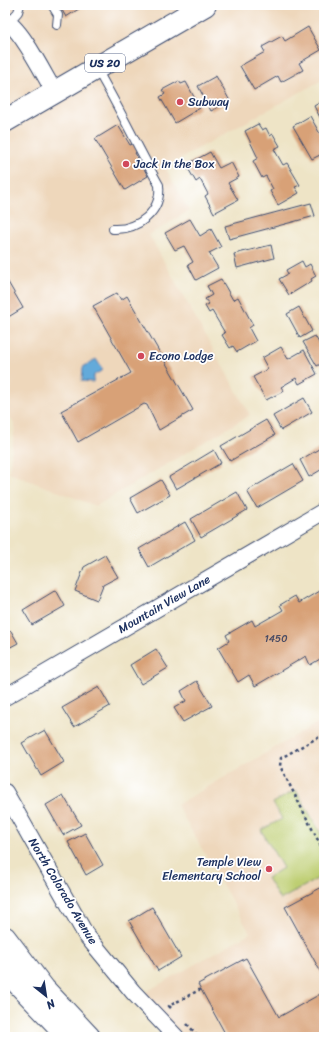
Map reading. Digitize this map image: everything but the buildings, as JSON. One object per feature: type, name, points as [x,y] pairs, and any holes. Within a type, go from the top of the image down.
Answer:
[{"type":"main road","name":"US 20","points":[[5,121],[205,5]]},
{"type":"main road","points":[[5,938],[44,988],[89,1037]]},
{"type":"main road","points":[[5,970],[69,1037]]},
{"type":"street","points":[[7,22],[23,38],[55,93]]},
{"type":"street","name":"Mountain View Lane","points":[[5,697],[324,511]]},
{"type":"street","name":"North Colorado Avenue","points":[[5,792],[86,935],[132,992],[176,1037]]},
{"type":"lane","points":[[7,22],[18,12],[20,5]]},
{"type":"lane","points":[[52,5],[58,15],[57,25]]},
{"type":"lane","points":[[96,68],[127,122],[130,133],[159,185],[160,194],[155,209],[143,220],[130,227],[113,229]]},
{"type":"path","points":[[324,734],[281,758],[280,766],[324,852]]},
{"type":"path","points":[[174,1011],[169,1006],[201,989]]},
{"type":"path","points":[[184,1022],[199,1037]]},
{"type":"shaded area","points":[[5,5],[324,5],[324,79],[165,167],[189,211],[149,235],[250,415],[96,506],[9,473],[15,426],[5,408]]},
{"type":"shaded area","name":"Temple View Elementary School","points":[[324,719],[324,1037],[176,1037],[137,997],[250,933],[177,805]]},
{"type":"green space","points":[[296,790],[324,839],[324,875],[280,900],[267,878],[283,868],[261,830],[282,819],[273,803]]},
{"type":"water","points":[[96,359],[103,370],[94,375],[93,382],[82,381],[83,367]]},
{"type":"place","name":"Subway","points":[[180,102]]},
{"type":"place","name":"Jack in the Box","points":[[126,164]]},
{"type":"place","name":"Econo Lodge","points":[[141,356]]},
{"type":"place","name":"Temple View Elementary School","points":[[269,869]]}]
